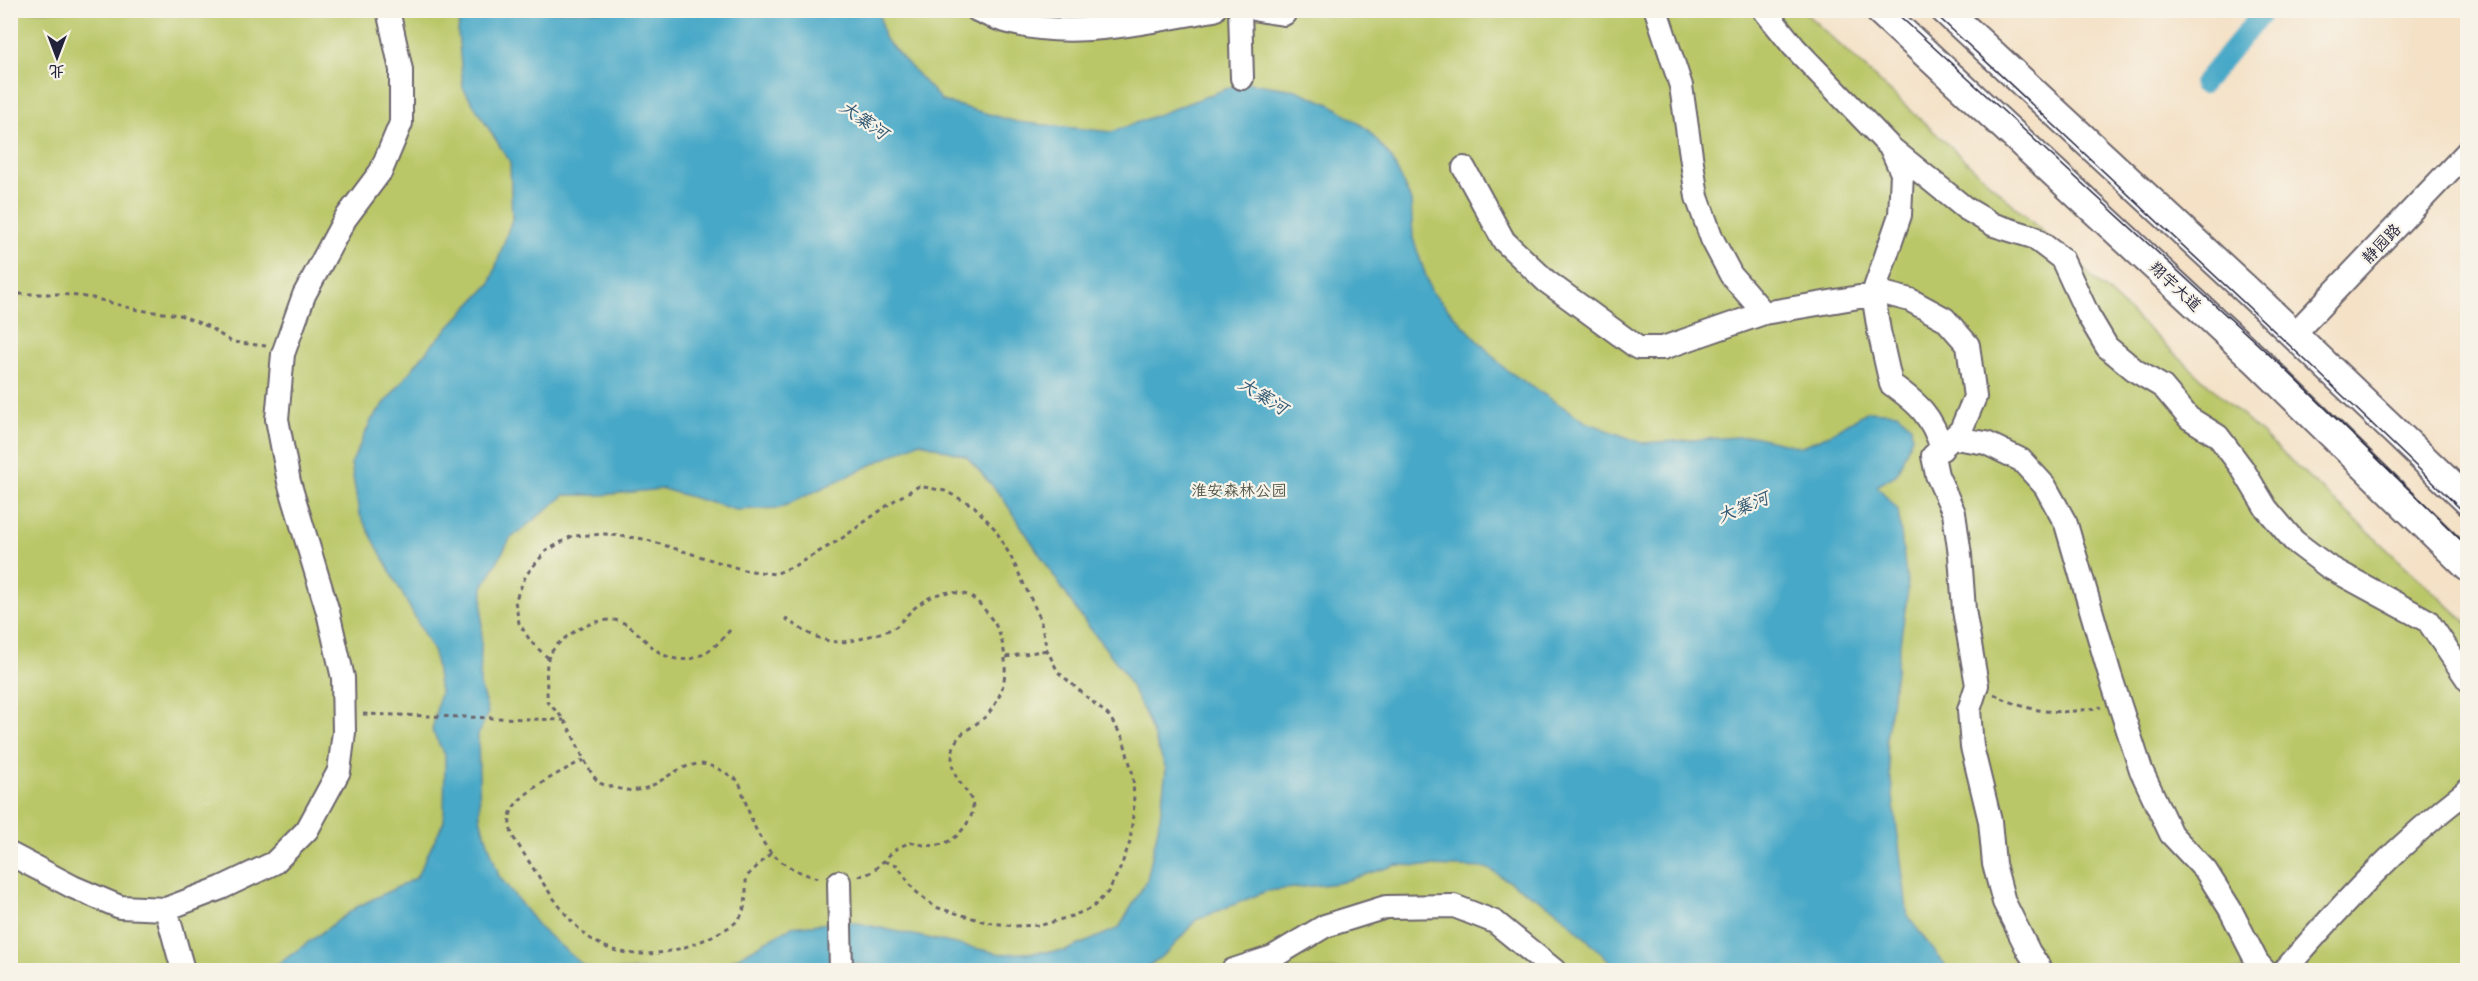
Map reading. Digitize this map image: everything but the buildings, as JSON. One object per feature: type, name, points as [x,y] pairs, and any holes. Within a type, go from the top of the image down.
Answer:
[{"type":"main road","name":"翔宇大道","points":[[1879,10],[2248,352],[2468,567]]},
{"type":"main road","points":[[1945,10],[2294,334],[2468,501]]},
{"type":"street","points":[[10,854],[73,887],[120,907],[166,909],[221,888],[274,863],[307,831],[339,771],[344,732],[343,678],[328,612],[289,482],[277,419],[283,354],[304,295],[345,219],[381,171],[401,123],[401,70],[388,10]]},
{"type":"street","points":[[977,10],[990,17],[1030,26],[1073,31],[1136,25],[1214,10]]},
{"type":"street","points":[[1240,10],[1242,78]]},
{"type":"street","points":[[1258,10],[1284,14]]},
{"type":"street","points":[[1656,10],[1681,86],[1697,197],[1712,239],[1731,275],[1764,313]]},
{"type":"street","points":[[1764,10],[1794,47],[1891,148],[1965,208],[1994,225],[2033,237],[2062,259],[2088,315],[2107,347],[2136,371],[2163,387],[2189,418],[2218,436],[2242,468],[2266,508],[2294,541],[2327,566],[2428,621],[2468,680]]},
{"type":"street","points":[[1891,148],[1902,173],[1900,215],[1873,294],[1878,331],[1891,384],[1917,403],[1948,444]]},
{"type":"street","name":"静园路","points":[[2294,334],[2468,151]]},
{"type":"street","points":[[1464,168],[1504,241],[1546,281],[1638,348],[1663,348],[1764,313],[1883,293],[1910,300],[1946,319],[1968,345],[1975,397],[1961,430],[1933,456],[1937,475],[1954,513],[1964,610],[1977,685],[1969,710],[1972,738],[1990,821],[1994,864],[2004,902],[2029,952],[2041,970]]},
{"type":"street","points":[[1948,444],[1986,443],[2021,460],[2045,486],[2066,524],[2141,770],[2171,834],[2206,871],[2230,909],[2257,962],[2264,970]]},
{"type":"street","points":[[2285,970],[2378,866],[2439,812],[2468,790]]},
{"type":"street","points":[[839,882],[841,970]]},
{"type":"street","points":[[1233,970],[1273,957],[1325,926],[1386,906],[1454,906],[1495,922],[1554,970]]},
{"type":"street","points":[[166,909],[183,970]]},
{"type":"path","points":[[10,294],[61,294],[93,298],[138,310],[180,315],[207,326],[232,342],[256,346],[286,346]]},
{"type":"path","points":[[548,658],[531,642],[519,623],[515,601],[526,575],[546,552],[572,536],[605,534],[644,539],[744,570],[775,574],[842,539],[895,500],[919,486],[945,491],[974,506],[994,530],[1012,559],[1040,618],[1047,650],[1058,672],[1109,716],[1123,738],[1133,775],[1134,805],[1130,842],[1108,892],[1092,908],[1042,925],[1014,926],[986,922],[935,907],[914,890],[897,865],[882,861]]},
{"type":"path","points":[[730,630],[718,646],[704,656],[687,658],[668,656],[656,650],[639,633],[620,621],[597,620],[578,629],[555,649],[548,658],[548,702],[564,720],[584,760],[600,783],[619,789],[641,790],[660,782],[678,769],[700,764],[718,769],[740,781],[750,817],[764,846],[771,853],[782,862],[812,876],[839,882],[873,872],[889,853],[910,843],[935,846],[951,841],[973,814],[973,798],[961,784],[952,763],[955,745],[960,733],[986,716],[1000,694],[1006,657],[1001,637],[989,615],[969,596],[944,592],[922,601],[895,627],[859,640],[832,643],[808,634],[785,618]]},
{"type":"path","points":[[1006,657],[1047,650]]},
{"type":"path","points":[[1977,685],[2033,710],[2072,712],[2119,703]]},
{"type":"path","points":[[344,714],[564,720]]},
{"type":"path","points":[[584,760],[554,774],[532,792],[513,808],[509,822],[513,837],[572,921],[588,937],[611,949],[659,954],[689,946],[734,925],[742,913],[746,877],[771,853]]},
{"type":"green space","name":"淮安森林公园","points":[[10,11],[1803,11],[2467,623],[2467,970],[11,970]]},
{"type":"water","points":[[460,11],[879,11],[884,38],[942,101],[1017,122],[1112,132],[1244,82],[1296,90],[1332,105],[1367,129],[1392,159],[1411,201],[1413,238],[1431,291],[1505,369],[1586,422],[1642,443],[1753,436],[1800,447],[1829,435],[1868,411],[1898,413],[1911,426],[1912,437],[1897,474],[1877,486],[1898,510],[1908,590],[1886,740],[1908,917],[1949,970],[1619,970],[1556,910],[1487,868],[1396,865],[1339,883],[1267,891],[1196,920],[1169,951],[1143,970],[898,970],[841,961],[817,970],[712,970],[791,927],[848,921],[1002,954],[1065,951],[1119,928],[1147,880],[1160,818],[1166,769],[1145,714],[1123,671],[1079,614],[1002,497],[967,457],[920,442],[780,508],[736,510],[663,489],[602,495],[565,495],[510,539],[483,587],[480,685],[488,713],[478,735],[480,818],[499,876],[540,928],[584,966],[598,970],[270,970],[357,907],[416,878],[444,821],[445,755],[432,731],[440,692],[434,653],[359,513],[351,464],[372,419],[429,348],[490,284],[512,219],[510,162],[463,88],[458,33]]},
{"type":"waterway","name":"大寨河","points":[[2203,84],[2265,10]]},
{"type":"tram line","points":[[1893,10],[2286,370],[2468,547]]},
{"type":"tram line","points":[[1931,10],[2318,372],[2468,516]]}]
